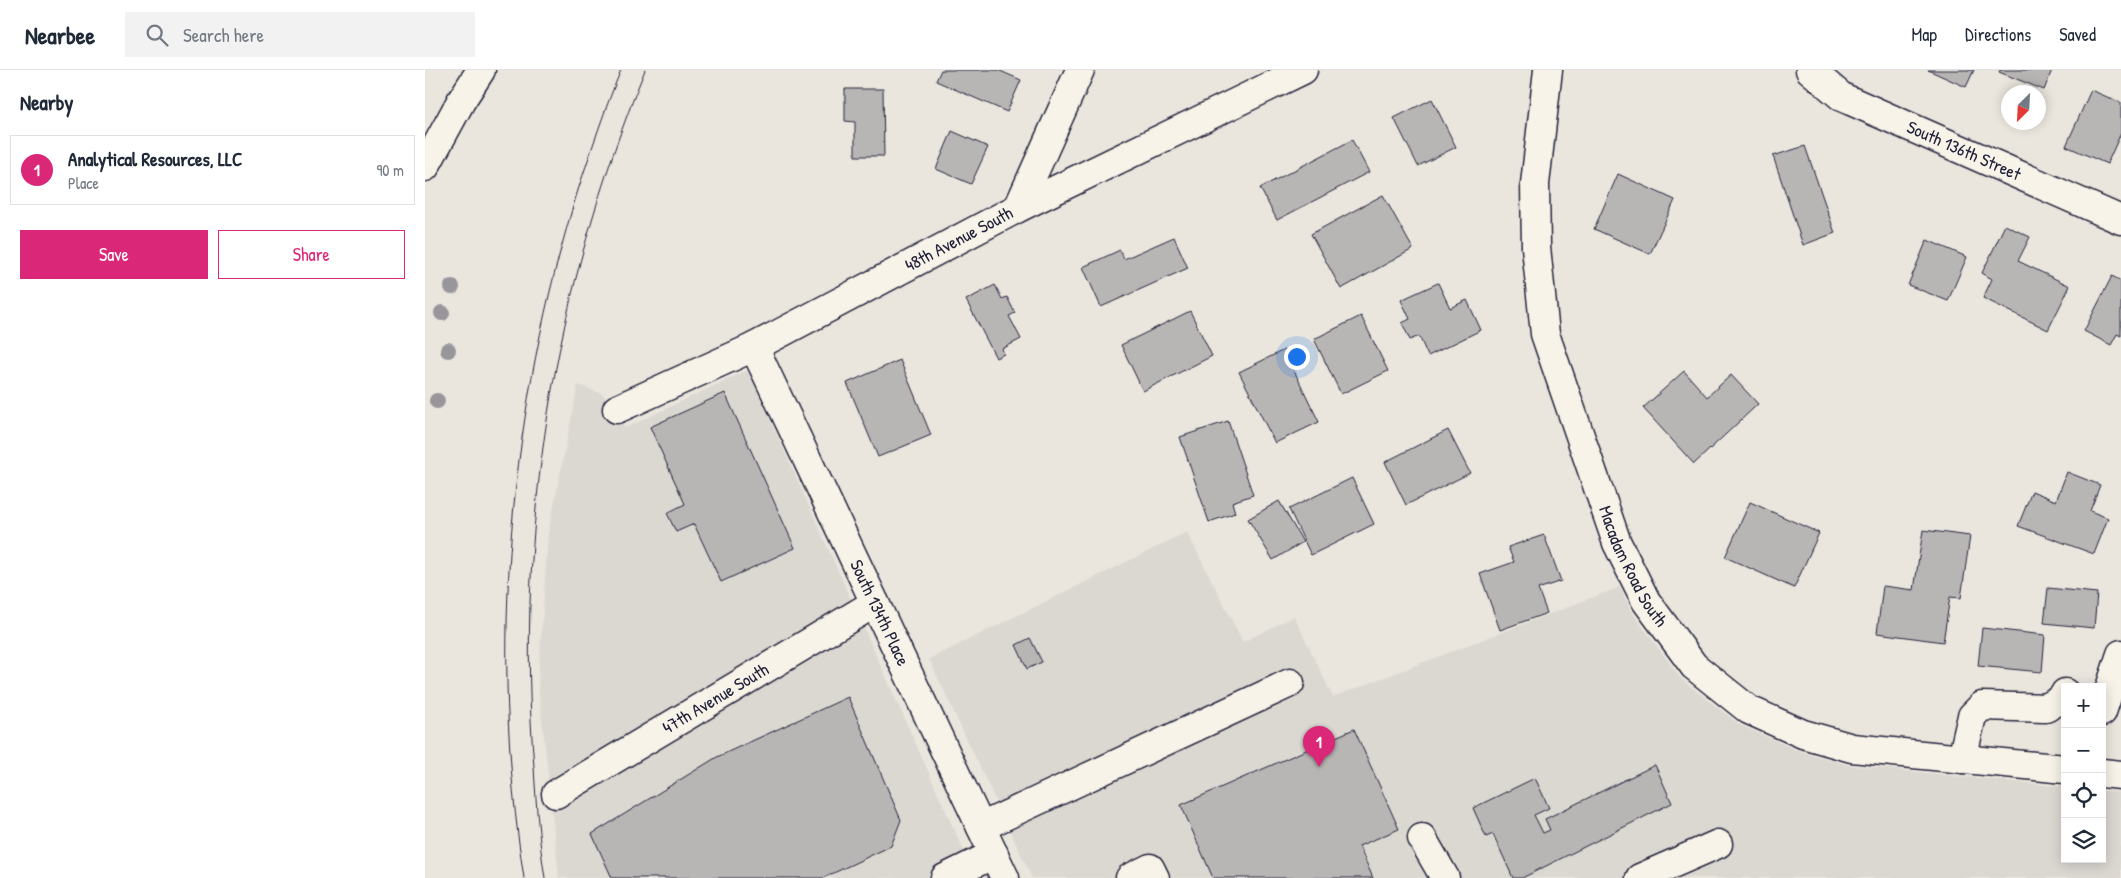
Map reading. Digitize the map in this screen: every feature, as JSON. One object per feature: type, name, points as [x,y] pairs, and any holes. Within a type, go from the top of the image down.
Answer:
[{"type":"main road","points":[[425,168],[461,101],[481,70]]},
{"type":"main road","points":[[1018,208],[1081,70]]},
{"type":"main road","name":"48th Avenue South","points":[[617,409],[754,347],[1018,208],[1303,70]]},
{"type":"main road","name":"Macadam Road South","points":[[1548,70],[1535,184],[1536,247],[1545,334],[1617,543],[1646,601],[1694,666],[1749,710],[1803,734],[1851,748],[2061,769]]},
{"type":"main road","name":"South 136th Street","points":[[1811,72],[1842,97],[2121,220]]},
{"type":"main road","name":"South 134th Place","points":[[754,347],[999,866]]},
{"type":"main road","name":"47th Avenue South","points":[[556,794],[875,603]]},
{"type":"main road","points":[[2106,700],[2121,654]]},
{"type":"main road","points":[[981,827],[1290,683]]},
{"type":"main road","points":[[1962,759],[1972,716],[1982,706],[2046,708],[2061,699]]},
{"type":"main road","points":[[2106,773],[2121,775]]},
{"type":"main road","points":[[1422,838],[1445,878]]},
{"type":"main road","points":[[1640,878],[1718,844]]},
{"type":"main road","points":[[945,878],[999,866]]},
{"type":"main road","points":[[1130,878],[1150,868],[1155,878]]},
{"type":"shaded area","points":[[748,370],[976,878],[559,878],[538,681],[548,534],[578,385],[603,394],[625,428]]},
{"type":"shaded area","points":[[1187,532],[1243,642],[1294,616],[1333,697],[1620,587],[1631,611],[1681,679],[1740,725],[1797,750],[1848,765],[2061,787],[2061,863],[2106,863],[2106,791],[2121,792],[2121,878],[1032,878],[929,659]]},
{"type":"building","points":[[941,70],[998,70],[1021,80],[1007,112],[936,81]]},
{"type":"building","points":[[1928,70],[1974,70],[1966,87]]},
{"type":"building","points":[[2000,70],[2052,70],[2046,85],[2032,85],[1999,72]]},
{"type":"building","points":[[845,89],[883,89],[884,156],[855,156],[855,122],[845,121]]},
{"type":"building","points":[[2091,90],[2121,103],[2121,133],[2107,164],[2066,146]]},
{"type":"building","points":[[1432,99],[1456,147],[1418,166],[1394,118]]},
{"type":"building","points":[[952,131],[988,147],[971,184],[936,169]]},
{"type":"building","points":[[1352,140],[1369,172],[1277,220],[1260,188]]},
{"type":"building","points":[[1805,146],[1835,233],[1803,245],[1773,156]]},
{"type":"building","points":[[1618,174],[1675,200],[1650,254],[1594,229]]},
{"type":"building","points":[[1383,195],[1413,249],[1341,289],[1311,234]]},
{"type":"building","points":[[2005,225],[2030,237],[2018,261],[2070,286],[2048,330],[1983,298],[1992,279],[1982,273]]},
{"type":"building","points":[[1174,237],[1188,268],[1101,307],[1083,267],[1120,250],[1124,259]]},
{"type":"building","points":[[1927,240],[1967,257],[1948,301],[1908,285]]},
{"type":"building","points":[[2112,276],[2121,281],[2121,336],[2117,334],[2111,345],[2084,331]]},
{"type":"building","points":[[1438,283],[1450,308],[1467,300],[1481,330],[1428,356],[1419,336],[1410,340],[1402,323],[1410,319],[1401,300]]},
{"type":"building","points":[[995,285],[1002,299],[1007,297],[1015,313],[1009,316],[1021,339],[1002,349],[1004,354],[996,358],[966,300]]},
{"type":"building","points":[[1190,311],[1212,356],[1143,391],[1121,345]]},
{"type":"building","points":[[1361,316],[1388,371],[1341,394],[1314,339]]},
{"type":"building","points":[[1284,350],[1319,422],[1275,443],[1239,372]]},
{"type":"building","points":[[900,360],[931,435],[878,457],[847,383]]},
{"type":"building","points":[[1684,371],[1707,397],[1731,375],[1758,404],[1694,464],[1643,408]]},
{"type":"building","points":[[725,393],[795,548],[721,582],[694,524],[676,532],[667,513],[685,504],[650,427]]},
{"type":"building","points":[[1228,421],[1253,495],[1232,502],[1235,513],[1209,522],[1180,437]]},
{"type":"building","points":[[1448,430],[1470,473],[1406,505],[1385,462]]},
{"type":"building","points":[[2067,472],[2100,485],[2090,511],[2108,518],[2094,554],[2018,526],[2032,491],[2056,501]]},
{"type":"building","points":[[1352,478],[1374,524],[1311,555],[1289,509]]},
{"type":"building","points":[[1279,501],[1303,542],[1273,560],[1248,519]]},
{"type":"building","points":[[1750,502],[1819,533],[1794,588],[1725,557]]},
{"type":"building","points":[[1923,530],[1970,536],[1961,598],[1950,597],[1943,642],[1877,633],[1883,586],[1914,590]]},
{"type":"building","points":[[1544,535],[1561,581],[1538,589],[1547,613],[1500,630],[1480,574],[1514,562],[1508,547]]},
{"type":"building","points":[[2048,588],[2097,593],[2094,628],[2044,623]]},
{"type":"building","points":[[1982,628],[2045,635],[2042,672],[1978,666]]},
{"type":"building","points":[[1030,638],[1042,662],[1027,669],[1016,645]]},
{"type":"building","points":[[848,697],[901,820],[891,846],[823,878],[612,878],[592,834],[717,757]]},
{"type":"building","points":[[1354,729],[1399,829],[1359,846],[1373,878],[1213,878],[1181,805]]},
{"type":"building","points":[[1655,765],[1672,803],[1522,878],[1513,878],[1493,834],[1486,837],[1473,808],[1535,778],[1549,808],[1534,815],[1543,833],[1550,830],[1545,819]]},
{"type":"tram line","points":[[524,878],[513,791],[508,704],[507,617],[512,529],[521,443],[536,356],[555,271],[579,187],[621,70]]},
{"type":"tram line","points":[[545,878],[537,809],[530,677],[531,588],[537,500],[548,412],[565,325],[587,239],[613,154],[645,70]]},
{"type":"place","name":"Analytical Resources, LLC","points":[[1319,767]]}]
